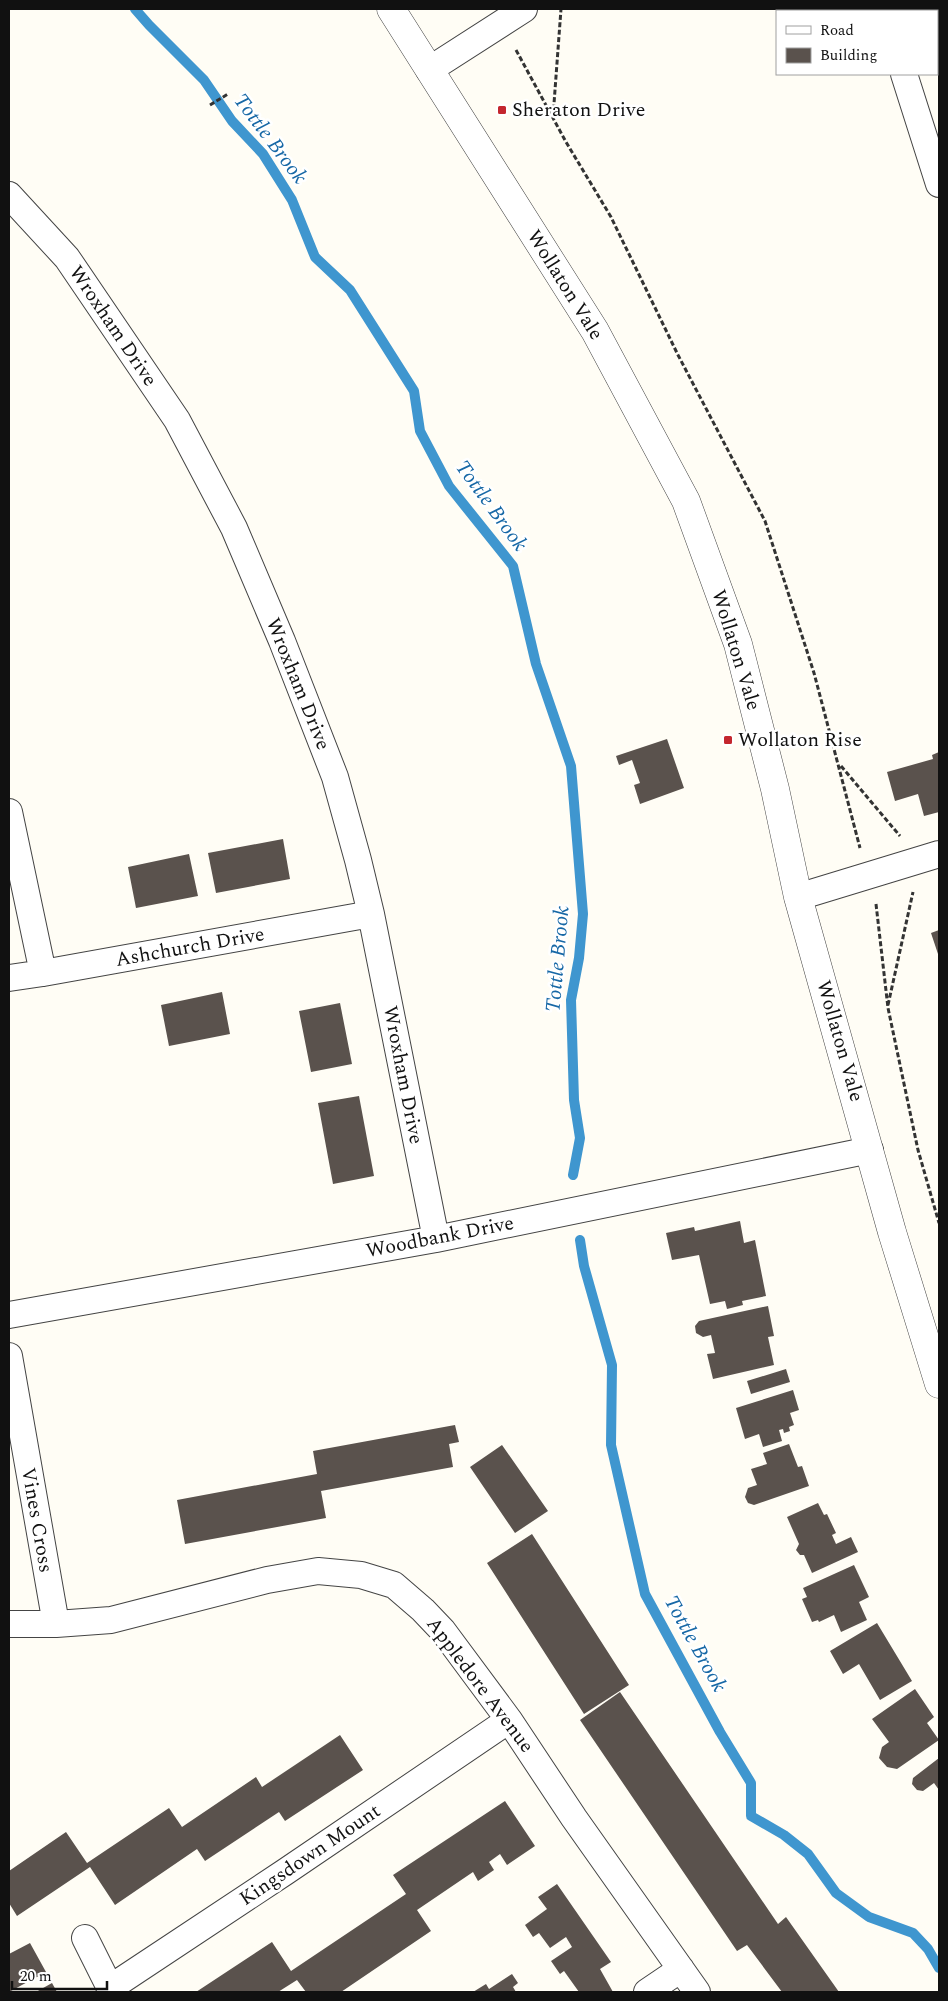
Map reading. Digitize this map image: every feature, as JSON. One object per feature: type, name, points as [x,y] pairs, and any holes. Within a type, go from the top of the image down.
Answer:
[{"type":"street","name":"Wollaton Vale","points":[[391,9],[595,331],[686,501],[738,644],[775,789],[798,897],[892,1232],[939,1384]]},
{"type":"street","points":[[429,70],[524,9]]},
{"type":"street","points":[[904,75],[939,184]]},
{"type":"street","name":"Wroxham Drive","points":[[9,195],[67,258],[176,420],[234,528],[282,641],[335,777],[371,914],[436,1239]]},
{"type":"street","points":[[9,812],[43,973]]},
{"type":"street","points":[[798,897],[939,854]]},
{"type":"street","name":"Ashchurch Drive","points":[[9,978],[371,914]]},
{"type":"street","name":"Woodbank Drive","points":[[9,1315],[436,1239],[870,1150]]},
{"type":"street","name":"Vines Cross","points":[[9,1356],[56,1624]]},
{"type":"street","name":"Appledore Avenue","points":[[9,1624],[56,1624],[111,1620],[267,1580],[318,1571],[361,1575],[394,1585],[423,1610],[443,1631],[509,1720],[574,1818],[697,1992]]},
{"type":"street","name":"Kingsdown Mount","points":[[84,1938],[111,1990],[509,1720]]},
{"type":"street","points":[[647,1992],[680,1969]]},
{"type":"path","points":[[553,117],[562,9]]},
{"type":"path","points":[[502,24],[611,217],[678,355],[765,521],[814,673],[875,899],[888,1008],[918,1150],[939,1223]]},
{"type":"path","points":[[210,105],[228,94]]},
{"type":"building","points":[[667,739],[684,788],[640,804],[634,785],[640,783],[632,760],[619,765],[616,756]]},
{"type":"building","points":[[939,752],[939,812],[924,816],[918,794],[895,801],[887,772],[933,759],[932,755]]},
{"type":"building","points":[[283,839],[290,879],[216,893],[208,853]]},
{"type":"building","points":[[189,854],[198,896],[136,908],[128,867]]},
{"type":"building","points":[[939,930],[939,957],[931,933]]},
{"type":"building","points":[[222,992],[230,1034],[169,1046],[161,1005]]},
{"type":"building","points":[[340,1003],[352,1064],[311,1072],[299,1011]]},
{"type":"building","points":[[359,1096],[374,1176],[333,1184],[318,1103]]},
{"type":"building","points":[[740,1221],[744,1243],[755,1240],[766,1296],[742,1301],[743,1305],[727,1309],[725,1301],[710,1304],[699,1255],[672,1260],[666,1233],[694,1227],[695,1231]]},
{"type":"building","points":[[768,1306],[774,1336],[768,1337],[774,1365],[713,1379],[707,1354],[715,1353],[711,1335],[703,1337],[696,1333],[695,1326],[699,1321]]},
{"type":"building","points":[[786,1369],[790,1382],[751,1394],[747,1381]]},
{"type":"building","points":[[793,1390],[799,1410],[790,1413],[794,1425],[789,1427],[790,1431],[784,1433],[783,1429],[779,1430],[782,1441],[763,1447],[759,1434],[745,1439],[736,1408]]},
{"type":"building","points":[[455,1425],[459,1442],[449,1444],[453,1467],[321,1491],[326,1518],[185,1544],[177,1500],[317,1474],[313,1451]]},
{"type":"building","points":[[789,1444],[798,1467],[802,1466],[809,1486],[754,1505],[748,1503],[745,1497],[748,1488],[757,1485],[751,1469],[767,1464],[763,1453]]},
{"type":"building","points":[[502,1445],[548,1511],[515,1533],[470,1467]]},
{"type":"building","points":[[818,1503],[824,1515],[827,1514],[836,1533],[832,1535],[836,1544],[851,1537],[858,1552],[812,1573],[804,1555],[800,1555],[796,1550],[799,1544],[787,1517]]},
{"type":"building","points":[[532,1534],[629,1685],[584,1714],[487,1563]]},
{"type":"building","points":[[854,1565],[869,1597],[859,1602],[867,1620],[841,1632],[834,1615],[819,1622],[818,1620],[812,1622],[802,1599],[807,1597],[803,1588]]},
{"type":"building","points":[[877,1623],[912,1681],[880,1700],[859,1664],[843,1674],[830,1651]]},
{"type":"building","points":[[915,1689],[934,1717],[927,1723],[939,1740],[897,1769],[887,1767],[879,1758],[882,1747],[889,1742],[872,1719]]},
{"type":"building","points":[[620,1692],[778,1924],[786,1917],[839,1992],[782,1992],[747,1945],[737,1951],[580,1720]]},
{"type":"building","points":[[340,1735],[363,1770],[285,1821],[279,1812],[205,1861],[197,1849],[115,1905],[90,1867],[17,1916],[9,1903],[9,1871],[66,1832],[87,1863],[169,1808],[182,1827],[256,1777],[262,1787]]},
{"type":"building","points":[[939,1758],[939,1790],[934,1783],[923,1791],[917,1790],[912,1784],[913,1778]]},
{"type":"building","points":[[505,1801],[535,1846],[507,1865],[500,1854],[489,1862],[494,1870],[478,1881],[473,1872],[417,1910],[431,1931],[341,1992],[306,1992],[297,1980],[278,1992],[196,1992],[272,1942],[291,1971],[406,1894],[393,1875]]},
{"type":"building","points":[[557,1884],[611,1962],[600,1969],[613,1992],[579,1992],[564,1971],[560,1974],[551,1961],[572,1947],[566,1937],[550,1948],[539,1933],[533,1937],[525,1925],[547,1909],[538,1897]]},
{"type":"building","points":[[30,1943],[46,1972],[9,1992],[9,1954]]},
{"type":"building","points":[[512,1974],[518,1983],[513,1987],[516,1992],[473,1992],[486,1984],[489,1989]]},
{"type":"building","points":[[52,1983],[57,1992],[36,1992]]},
{"type":"waterway","name":"Tottle Brook","points":[[135,9],[204,80],[232,121],[263,154],[292,200],[315,257],[350,290],[414,391],[420,431],[449,486],[513,566],[536,664],[571,766],[583,914],[579,958],[571,1000],[574,1100],[580,1138],[573,1175]]},
{"type":"waterway","name":"Tottle Brook","points":[[580,1240],[584,1266],[612,1365],[611,1445],[645,1594],[720,1732],[751,1783],[751,1816],[784,1835],[808,1854],[836,1893],[869,1917],[913,1933],[928,1949],[939,1968]]},
{"type":"place","name":"Sheraton Drive","points":[[502,110]]},
{"type":"place","name":"Wollaton Rise","points":[[728,740]]}]
